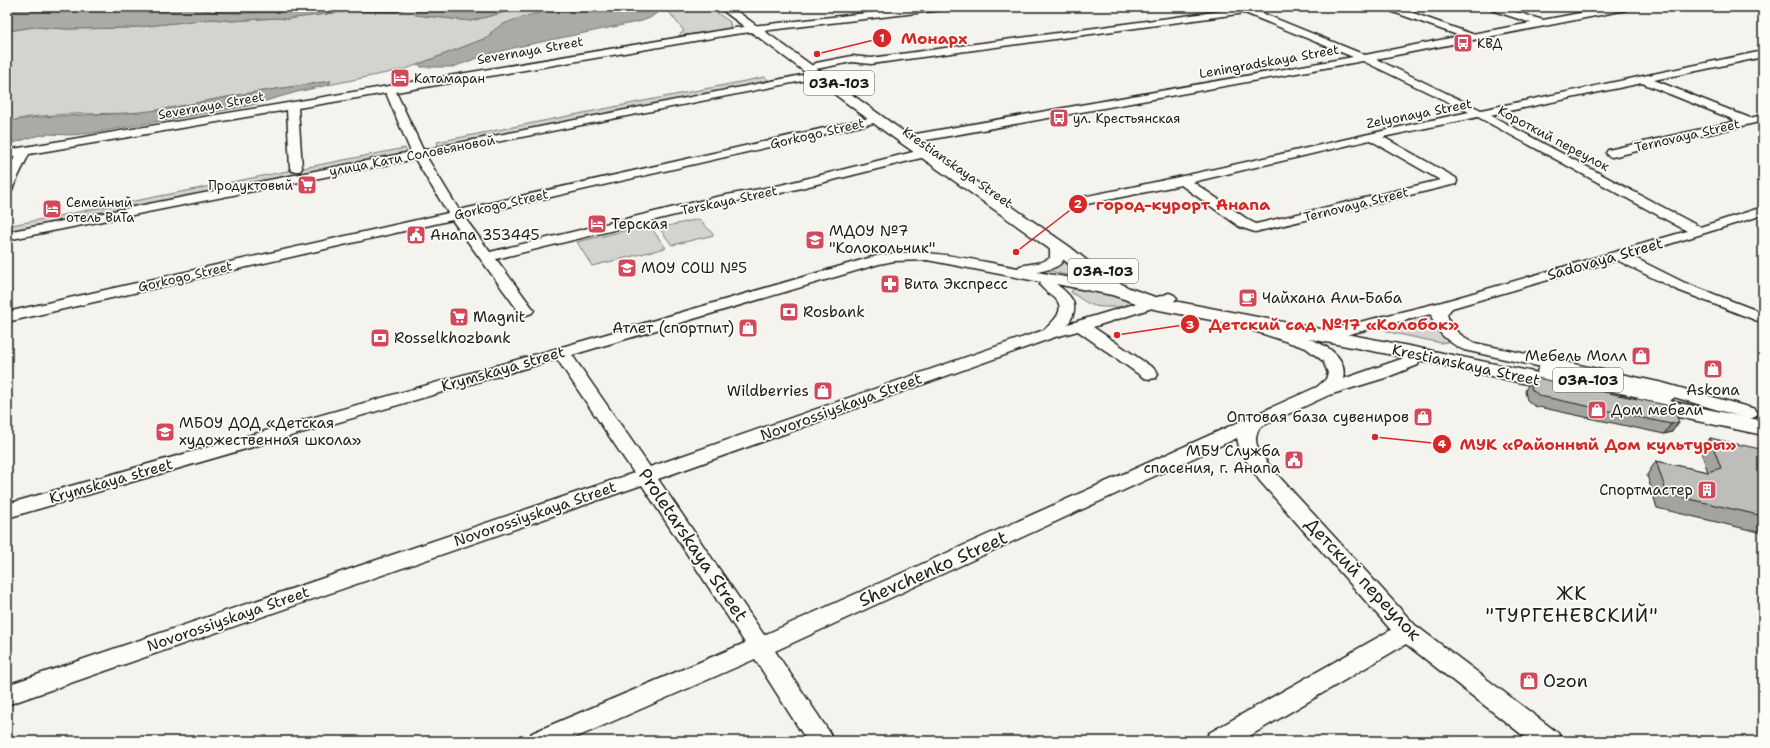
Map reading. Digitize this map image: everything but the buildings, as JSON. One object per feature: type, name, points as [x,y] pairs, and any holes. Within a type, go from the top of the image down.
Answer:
[{"type":"main road","name":"03А-103","points":[[724,7],[758,28]]},
{"type":"main road","name":"03А-103","points":[[732,7],[758,28]]},
{"type":"main road","name":"Krestianskaya Street","points":[[758,28],[924,153],[1052,242],[1097,278],[1122,292],[1341,331],[1763,428]]},
{"type":"main road","name":"Krestianskaya Street","points":[[813,70],[1055,233],[1104,271],[1126,285],[1160,299],[1234,319],[1414,349],[1756,414]]},
{"type":"street","name":"Severnaya Street","points":[[7,154],[758,28],[942,7]]},
{"type":"street","points":[[1388,7],[1471,37]]},
{"type":"street","points":[[1491,7],[1543,24]]},
{"type":"street","name":"Leningradskaya Street","points":[[916,138],[1364,58],[1626,7]]},
{"type":"street","name":"Короткий переулок","points":[[1242,8],[1375,62],[1481,114],[1699,232]]},
{"type":"street","name":"улица Кати Соловьяновой","points":[[7,236],[417,149],[813,70],[852,60],[871,61],[1242,8]]},
{"type":"street","name":"Zelyonaya Street","points":[[1082,201],[1183,181],[1372,136],[1646,80],[1763,54]]},
{"type":"street","points":[[1646,80],[1748,121]]},
{"type":"street","points":[[389,89],[417,149],[455,214],[526,310]]},
{"type":"street","points":[[292,106],[296,168]]},
{"type":"street","name":"Ternovaya Street","points":[[1612,153],[1763,118]]},
{"type":"street","name":"Gorkogo Street","points":[[7,317],[878,119]]},
{"type":"street","name":"Ternovaya Street","points":[[1183,181],[1245,224],[1255,228],[1451,181],[1372,136]]},
{"type":"street","name":"улица Кати Соловьяновой","points":[[7,224],[296,168],[417,149]]},
{"type":"street","points":[[7,187],[24,151]]},
{"type":"street","name":"Terskaya Street","points":[[487,257],[716,202],[781,189],[924,153]]},
{"type":"street","name":"Sadovaya Street","points":[[1341,331],[1447,306],[1699,232],[1763,211]]},
{"type":"street","name":"Krymskaya street","points":[[1002,269],[1022,270],[1050,266],[1058,258],[1056,248],[1052,242]]},
{"type":"street","name":"Krymskaya street","points":[[7,511],[560,353],[877,260],[894,257],[926,256],[1122,292]]},
{"type":"street","points":[[1617,256],[1680,286],[1763,318]]},
{"type":"street","points":[[1050,278],[1048,285],[1061,295],[1067,307],[1067,312],[1062,323],[1050,333]]},
{"type":"street","name":"Novorossiyskaya Street","points":[[7,694],[646,476],[1050,333],[1081,326],[1160,299]]},
{"type":"street","points":[[1447,306],[1439,313],[1440,320],[1448,333],[1470,347],[1663,388],[1756,414]]},
{"type":"street","name":"Shevchenko Street","points":[[1234,319],[1266,331],[1298,339],[1321,350],[1331,359],[1336,373],[1334,381],[1323,391]]},
{"type":"street","points":[[1081,326],[1150,374]]},
{"type":"street","name":"Shevchenko Street","points":[[540,741],[760,647],[1252,425],[1323,391],[1383,373],[1412,361],[1414,349]]},
{"type":"street","name":"Proletarskaya Street","points":[[560,353],[568,361],[646,476],[821,741]]},
{"type":"street","name":"Детский переулок","points":[[1252,425],[1246,435],[1245,440],[1251,453],[1266,475],[1408,632],[1550,741]]},
{"type":"street","points":[[1218,741],[1408,632]]},
{"type":"shaded area","points":[[7,7],[195,7],[217,12],[248,13],[280,11],[303,7],[409,7],[397,12],[349,11],[287,19],[275,18],[232,21],[212,19],[128,28],[68,29],[34,27],[7,31]]},
{"type":"shaded area","points":[[195,7],[303,7],[280,11],[232,13],[204,10]]},
{"type":"shaded area","points":[[409,7],[425,7],[418,10],[416,15],[471,21],[520,8],[547,7],[544,11],[491,32],[489,37],[406,69],[328,85],[331,81],[242,94],[138,113],[66,114],[29,117],[7,122],[7,31],[34,27],[68,29],[128,28],[212,19],[232,21],[275,18],[287,19],[349,11],[397,12]]},
{"type":"shaded area","points":[[425,7],[524,7],[471,21],[415,15],[418,10]]},
{"type":"shaded area","points":[[547,7],[659,7],[658,12],[650,18],[642,21],[517,47],[489,54],[453,67],[421,67],[419,64],[489,37],[498,27],[522,17],[544,11]]},
{"type":"shaded area","points":[[665,7],[709,7],[730,22],[731,25],[729,29],[678,36],[684,31]]},
{"type":"shaded area","points":[[765,77],[771,82],[439,148],[437,142]]},
{"type":"shaded area","points":[[331,81],[328,85],[248,106],[92,133],[71,135],[47,134],[7,145],[7,122],[10,121],[42,117],[153,111],[216,99]]},
{"type":"shaded area","points":[[405,148],[407,153],[7,232],[7,226]]},
{"type":"shaded area","points":[[699,219],[714,235],[672,245],[659,228]]},
{"type":"shaded area","points":[[649,225],[666,248],[592,266],[577,242]]},
{"type":"shaded area","points":[[1064,260],[1087,278],[1081,279],[1046,269]]},
{"type":"shaded area","points":[[1074,289],[1121,297],[1128,301],[1127,304],[1119,307],[1094,306],[1072,293],[1071,291]]},
{"type":"shaded area","points":[[1423,314],[1433,321],[1447,339],[1447,342],[1441,343],[1389,332],[1381,327],[1381,324]]},
{"type":"place","name":"КВД","points":[[1463,43]]},
{"type":"place","name":"Монарх","points":[[817,54]]},
{"type":"place","name":"Катамаран","points":[[400,78]]},
{"type":"place","name":"ул. Крестьянская","points":[[1059,118]]},
{"type":"place","name":"Продуктовый","points":[[307,185]]},
{"type":"place","name":"Семейный отель ВиТа","points":[[52,209]]},
{"type":"place","name":"Терская","points":[[597,224]]},
{"type":"place","name":"Анапа 353445","points":[[416,235]]},
{"type":"place","name":"МДОУ №7 \"Колокольчик\"","points":[[815,240]]},
{"type":"place","name":"город-курорт Анапа","points":[[1016,252]]},
{"type":"place","name":"МОУ СОШ №5","points":[[627,268]]},
{"type":"place","name":"Вита Экспресс","points":[[890,284]]},
{"type":"place","name":"Чайхана Али-Баба","points":[[1248,298]]},
{"type":"place","name":"Rosbank","points":[[789,312]]},
{"type":"place","name":"Magnit","points":[[459,317]]},
{"type":"place","name":"Атлет (спортпит)","points":[[748,328]]},
{"type":"place","name":"Детский сад №17 «Колобок»","points":[[1117,335]]},
{"type":"place","name":"Rosselkhozbank","points":[[380,338]]},
{"type":"place","name":"Мебель Молл","points":[[1641,356]]},
{"type":"place","name":"Askona","points":[[1713,369]]},
{"type":"place","name":"Wildberries","points":[[823,391]]},
{"type":"place","name":"Дом мебели","points":[[1597,410]]},
{"type":"place","name":"Оптовая база сувениров","points":[[1423,417]]},
{"type":"place","name":"МБОУ ДОД «Детская художественная школа»","points":[[165,432]]},
{"type":"place","name":"МУК «Районный Дом культуры»","points":[[1375,437]]},
{"type":"place","name":"МБУ Служба спасения, г. Анапа","points":[[1294,460]]},
{"type":"place","name":"Спортмастер","points":[[1707,490]]},
{"type":"place","name":"Ozon","points":[[1529,681]]},
{"type":"district","name":"ЖК \"ТУРГЕНЕВСКИЙ\"","points":[[1572,604]]}]
